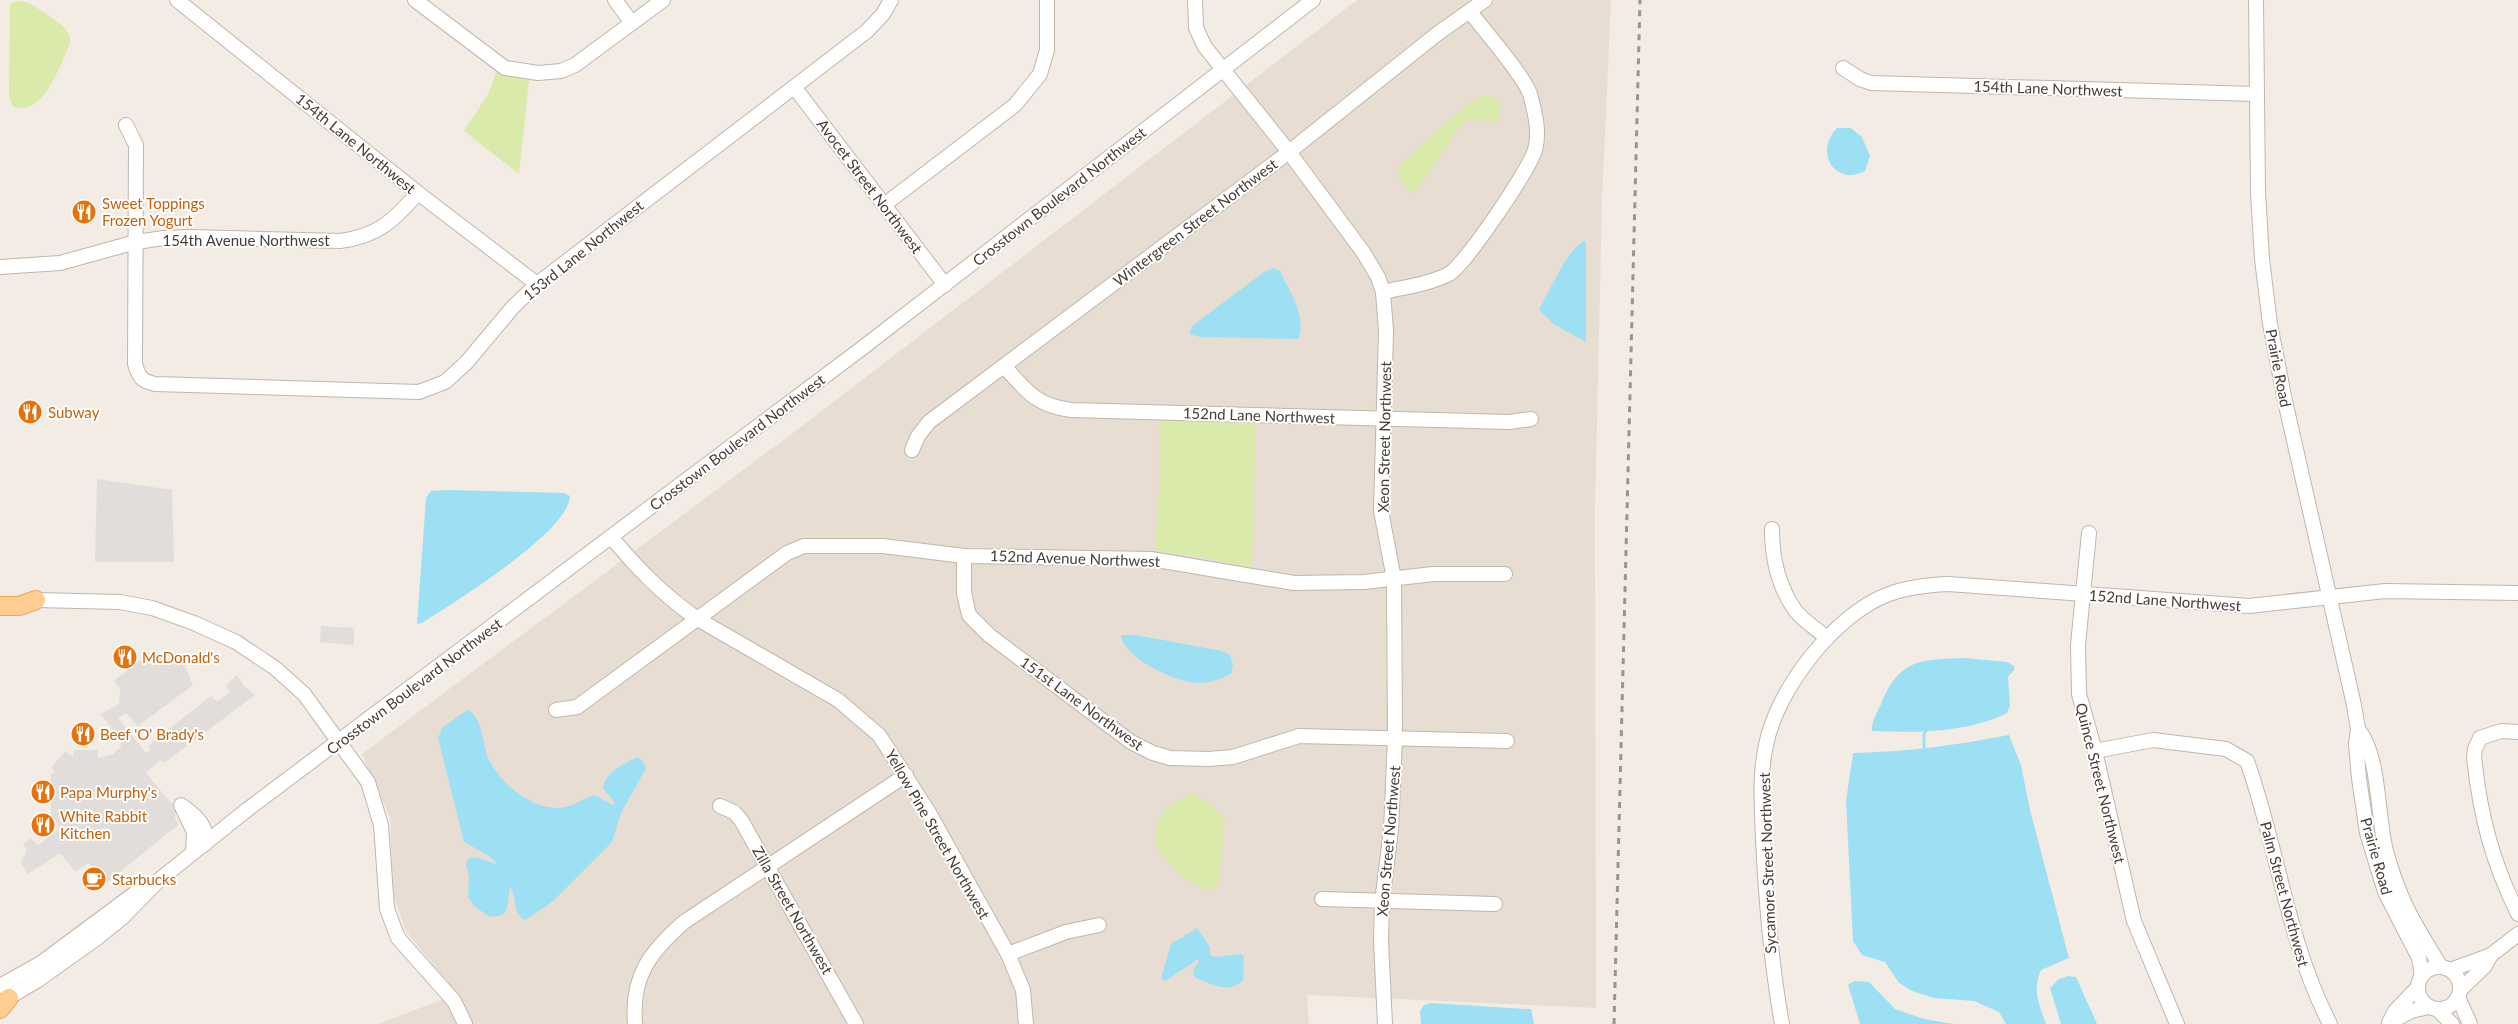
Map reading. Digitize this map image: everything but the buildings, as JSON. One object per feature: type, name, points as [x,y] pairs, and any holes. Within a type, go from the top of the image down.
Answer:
[{"type":"main road","points":[[0,595],[36,600]]},
{"type":"main road","points":[[0,606],[19,606],[36,600]]},
{"type":"street","name":"154th Lane Northwest","points":[[177,0],[418,193],[537,284]]},
{"type":"street","points":[[415,0],[464,39],[505,68],[514,71],[538,73],[561,71],[575,65],[663,0]]},
{"type":"street","points":[[615,0],[632,23]]},
{"type":"street","name":"153rd Lane Northwest","points":[[136,242],[135,364],[139,377],[146,382],[155,384],[419,392],[445,382],[466,363],[513,307],[537,284],[867,31],[883,14],[890,0]]},
{"type":"street","points":[[884,205],[1015,105],[1040,74],[1046,50],[1047,0]]},
{"type":"street","name":"Xeon Street Northwest","points":[[1195,0],[1194,18],[1199,37],[1222,69],[1289,152],[1371,262],[1384,292],[1386,331],[1381,510],[1394,579],[1395,738],[1391,830],[1382,902],[1381,941],[1385,1024]]},
{"type":"street","name":"Crosstown Boulevard Northwest","points":[[2,999],[38,980],[97,938],[124,917],[159,880],[193,853],[945,285],[1313,0]]},
{"type":"street","name":"Wintergreen Street Northwest","points":[[912,450],[918,436],[929,422],[1289,152],[1437,34],[1485,0]]},
{"type":"street","name":"Prairie Road","points":[[2256,0],[2259,221],[2270,324],[2285,401],[2331,596],[2358,729],[2357,760],[2367,833],[2385,892],[2419,958],[2421,999],[2448,1018],[2452,1024]]},
{"type":"street","points":[[1384,292],[1434,280],[1450,273],[1465,260],[1527,167],[1535,150],[1538,130],[1529,92],[1470,12]]},
{"type":"street","name":"154th Lane Northwest","points":[[1843,68],[1870,83],[2256,94]]},
{"type":"street","name":"Avocet Street Northwest","points":[[795,88],[945,285]]},
{"type":"street","points":[[126,125],[136,145],[136,242]]},
{"type":"street","name":"154th Avenue Northwest","points":[[0,267],[60,263],[136,242],[190,237],[340,241],[359,238],[377,231],[397,216],[418,193]]},
{"type":"street","name":"152nd Lane Northwest","points":[[1004,366],[1027,392],[1040,403],[1054,408],[1509,422],[1530,419]]},
{"type":"street","points":[[1772,529],[1772,556],[1781,584],[1796,611],[1827,638]]},
{"type":"street","name":"Quince Street Northwest","points":[[2088,533],[2077,670],[2079,694],[2095,751],[2134,921],[2177,1024]]},
{"type":"street","name":"Yellow Pine Street Northwest","points":[[610,537],[648,581],[696,618],[838,700],[879,735],[906,775],[1008,954],[1023,990],[1026,1024]]},
{"type":"street","name":"152nd Avenue Northwest","points":[[696,618],[787,553],[804,546],[882,546],[964,556],[1151,559],[1294,583],[1364,582],[1433,574],[1506,574]]},
{"type":"street","name":"151st Lane Northwest","points":[[964,556],[964,593],[969,616],[990,636],[1131,742],[1154,753],[1170,758],[1209,759],[1234,757],[1300,736],[1507,741]]},
{"type":"street","name":"152nd Lane Northwest","points":[[1827,638],[1862,607],[1888,594],[1919,586],[1948,584],[2249,606],[2309,601],[2331,596],[2385,590],[2518,593]]},
{"type":"street","points":[[36,600],[120,602],[152,608],[236,642],[275,668],[292,682],[304,694],[363,773],[374,798],[380,825],[387,909],[398,938],[454,1002],[465,1024]]},
{"type":"street","points":[[556,710],[577,707],[696,618]]},
{"type":"street","name":"Sycamore Street Northwest","points":[[1782,1024],[1771,960],[1761,778],[1766,743],[1779,708],[1797,676],[1827,638]]},
{"type":"street","name":"Prairie Road","points":[[2358,729],[2366,738],[2368,746],[2385,848],[2400,898],[2414,926],[2446,969],[2456,977],[2459,994],[2470,1024]]},
{"type":"street","points":[[2518,732],[2501,731],[2480,738],[2474,757],[2487,834],[2498,873],[2518,914]]},
{"type":"street","name":"Palm Street Northwest","points":[[2095,751],[2153,740],[2226,749],[2247,761],[2297,945],[2311,986],[2330,1024]]},
{"type":"street","points":[[636,1024],[639,982],[643,967],[654,950],[667,937],[684,922],[906,775]]},
{"type":"street","points":[[193,853],[194,832],[181,805],[202,824],[206,836],[205,844]]},
{"type":"street","name":"Zilla Street Northwest","points":[[720,806],[734,812],[741,820],[856,1024]]},
{"type":"street","points":[[1322,899],[1495,904]]},
{"type":"street","points":[[1008,954],[1066,932],[1098,925]]},
{"type":"street","points":[[2388,1023],[2395,1011],[2430,969],[2446,969],[2491,954],[2518,934]]},
{"type":"street","points":[[2388,1023],[2411,1011],[2450,1006],[2485,966],[2491,954]]},
{"type":"shaded area","points":[[1357,0],[1611,0],[1602,201],[1595,510],[1596,1008],[1307,995],[1309,1024],[378,1024],[457,994],[406,931],[393,894],[390,817],[362,754],[793,433]]},
{"type":"shaded area","points":[[97,479],[172,490],[174,562],[95,562]]},
{"type":"shaded area","points":[[321,626],[354,628],[354,645],[320,642]]},
{"type":"shaded area","points":[[151,652],[169,659],[172,653],[187,659],[185,666],[193,685],[138,726],[126,713],[118,718],[146,753],[150,750],[148,746],[211,696],[217,702],[230,692],[226,685],[237,675],[245,687],[255,695],[164,763],[160,760],[146,773],[176,809],[175,819],[179,824],[105,884],[89,863],[75,872],[60,853],[28,874],[21,863],[27,850],[23,844],[31,838],[38,845],[56,832],[58,826],[58,823],[51,823],[51,773],[55,773],[52,767],[65,751],[73,757],[75,750],[98,750],[98,758],[113,754],[121,747],[120,739],[101,714],[119,704],[120,688],[114,681]]},
{"type":"green space","points":[[15,1],[31,4],[53,19],[67,31],[70,39],[61,64],[46,92],[31,106],[22,108],[13,106],[9,97],[10,5]]},
{"type":"green space","points":[[497,70],[511,76],[529,80],[519,174],[464,131],[488,94]]},
{"type":"green space","points":[[1480,96],[1492,96],[1499,102],[1500,123],[1470,119],[1460,126],[1418,189],[1409,193],[1400,180],[1397,168],[1452,117]]},
{"type":"green space","points":[[1159,418],[1256,421],[1252,569],[1210,559],[1155,551],[1160,474]]},
{"type":"green space","points":[[1191,794],[1209,803],[1225,817],[1220,873],[1216,888],[1205,890],[1181,875],[1156,848],[1157,828],[1162,814],[1173,803]]},
{"type":"water","points":[[1837,128],[1851,128],[1862,137],[1870,156],[1865,171],[1854,175],[1844,174],[1836,170],[1831,164],[1827,147],[1830,137]]},
{"type":"water","points":[[1586,241],[1586,342],[1555,325],[1539,310],[1566,260],[1579,244]]},
{"type":"water","points":[[1273,268],[1280,271],[1296,304],[1301,322],[1298,339],[1200,337],[1189,334],[1192,326],[1264,272]]},
{"type":"water","points":[[431,491],[564,493],[570,496],[565,511],[531,547],[482,584],[422,623],[417,624],[426,498]]},
{"type":"water","points":[[1121,635],[1136,635],[1222,651],[1230,655],[1233,664],[1231,674],[1215,680],[1198,683],[1188,682],[1164,674],[1152,668],[1131,652],[1124,644]]},
{"type":"water","points":[[1964,658],[2007,662],[2014,666],[2014,670],[2008,677],[2010,706],[2007,713],[1975,725],[1958,728],[1906,732],[1872,731],[1874,720],[1889,688],[1896,677],[1905,669],[1924,661]]},
{"type":"water","points":[[467,710],[472,713],[479,724],[488,758],[493,767],[508,785],[526,799],[537,804],[562,808],[594,795],[613,805],[615,803],[603,788],[607,777],[637,757],[642,760],[646,768],[621,813],[612,842],[552,902],[525,920],[516,909],[510,887],[507,909],[502,915],[490,917],[475,907],[468,897],[469,877],[466,864],[469,858],[476,857],[499,865],[489,856],[464,842],[438,738],[442,728]]},
{"type":"water","points":[[2009,735],[2021,765],[2030,810],[2069,958],[2041,970],[2038,977],[2038,997],[2046,1024],[2006,1024],[1999,1012],[1974,1001],[1934,998],[1912,991],[1899,983],[1885,962],[1862,955],[1853,941],[1846,801],[1853,753],[1932,747]]},
{"type":"water","points":[[1197,928],[1210,947],[1210,955],[1214,957],[1241,954],[1244,957],[1243,980],[1232,987],[1220,987],[1194,977],[1193,969],[1199,962],[1198,959],[1165,981],[1161,978],[1171,944]]},
{"type":"water","points":[[2068,976],[2076,977],[2097,1024],[2061,1024],[2050,988],[2059,979]]},
{"type":"water","points":[[1854,981],[1869,982],[1895,1009],[1924,1019],[1954,1024],[1860,1024],[1848,985]]},
{"type":"water","points":[[1431,1003],[1531,1009],[1534,1024],[1421,1024],[1420,1011],[1424,1005]]},
{"type":"waterway","points":[[1924,753],[1924,734],[1928,727]]},
{"type":"railway","points":[[1614,1024],[1640,0]]},
{"type":"place","name":"Sweet Toppings Frozen Yogurt","points":[[84,212]]},
{"type":"place","name":"Subway","points":[[30,412]]},
{"type":"place","name":"McDonald's","points":[[125,657]]},
{"type":"place","name":"Beef 'O' Brady's","points":[[83,734]]},
{"type":"place","name":"Papa Murphy's","points":[[43,792]]},
{"type":"place","name":"White Rabbit Kitchen","points":[[43,825]]},
{"type":"place","name":"Starbucks","points":[[94,879]]}]
